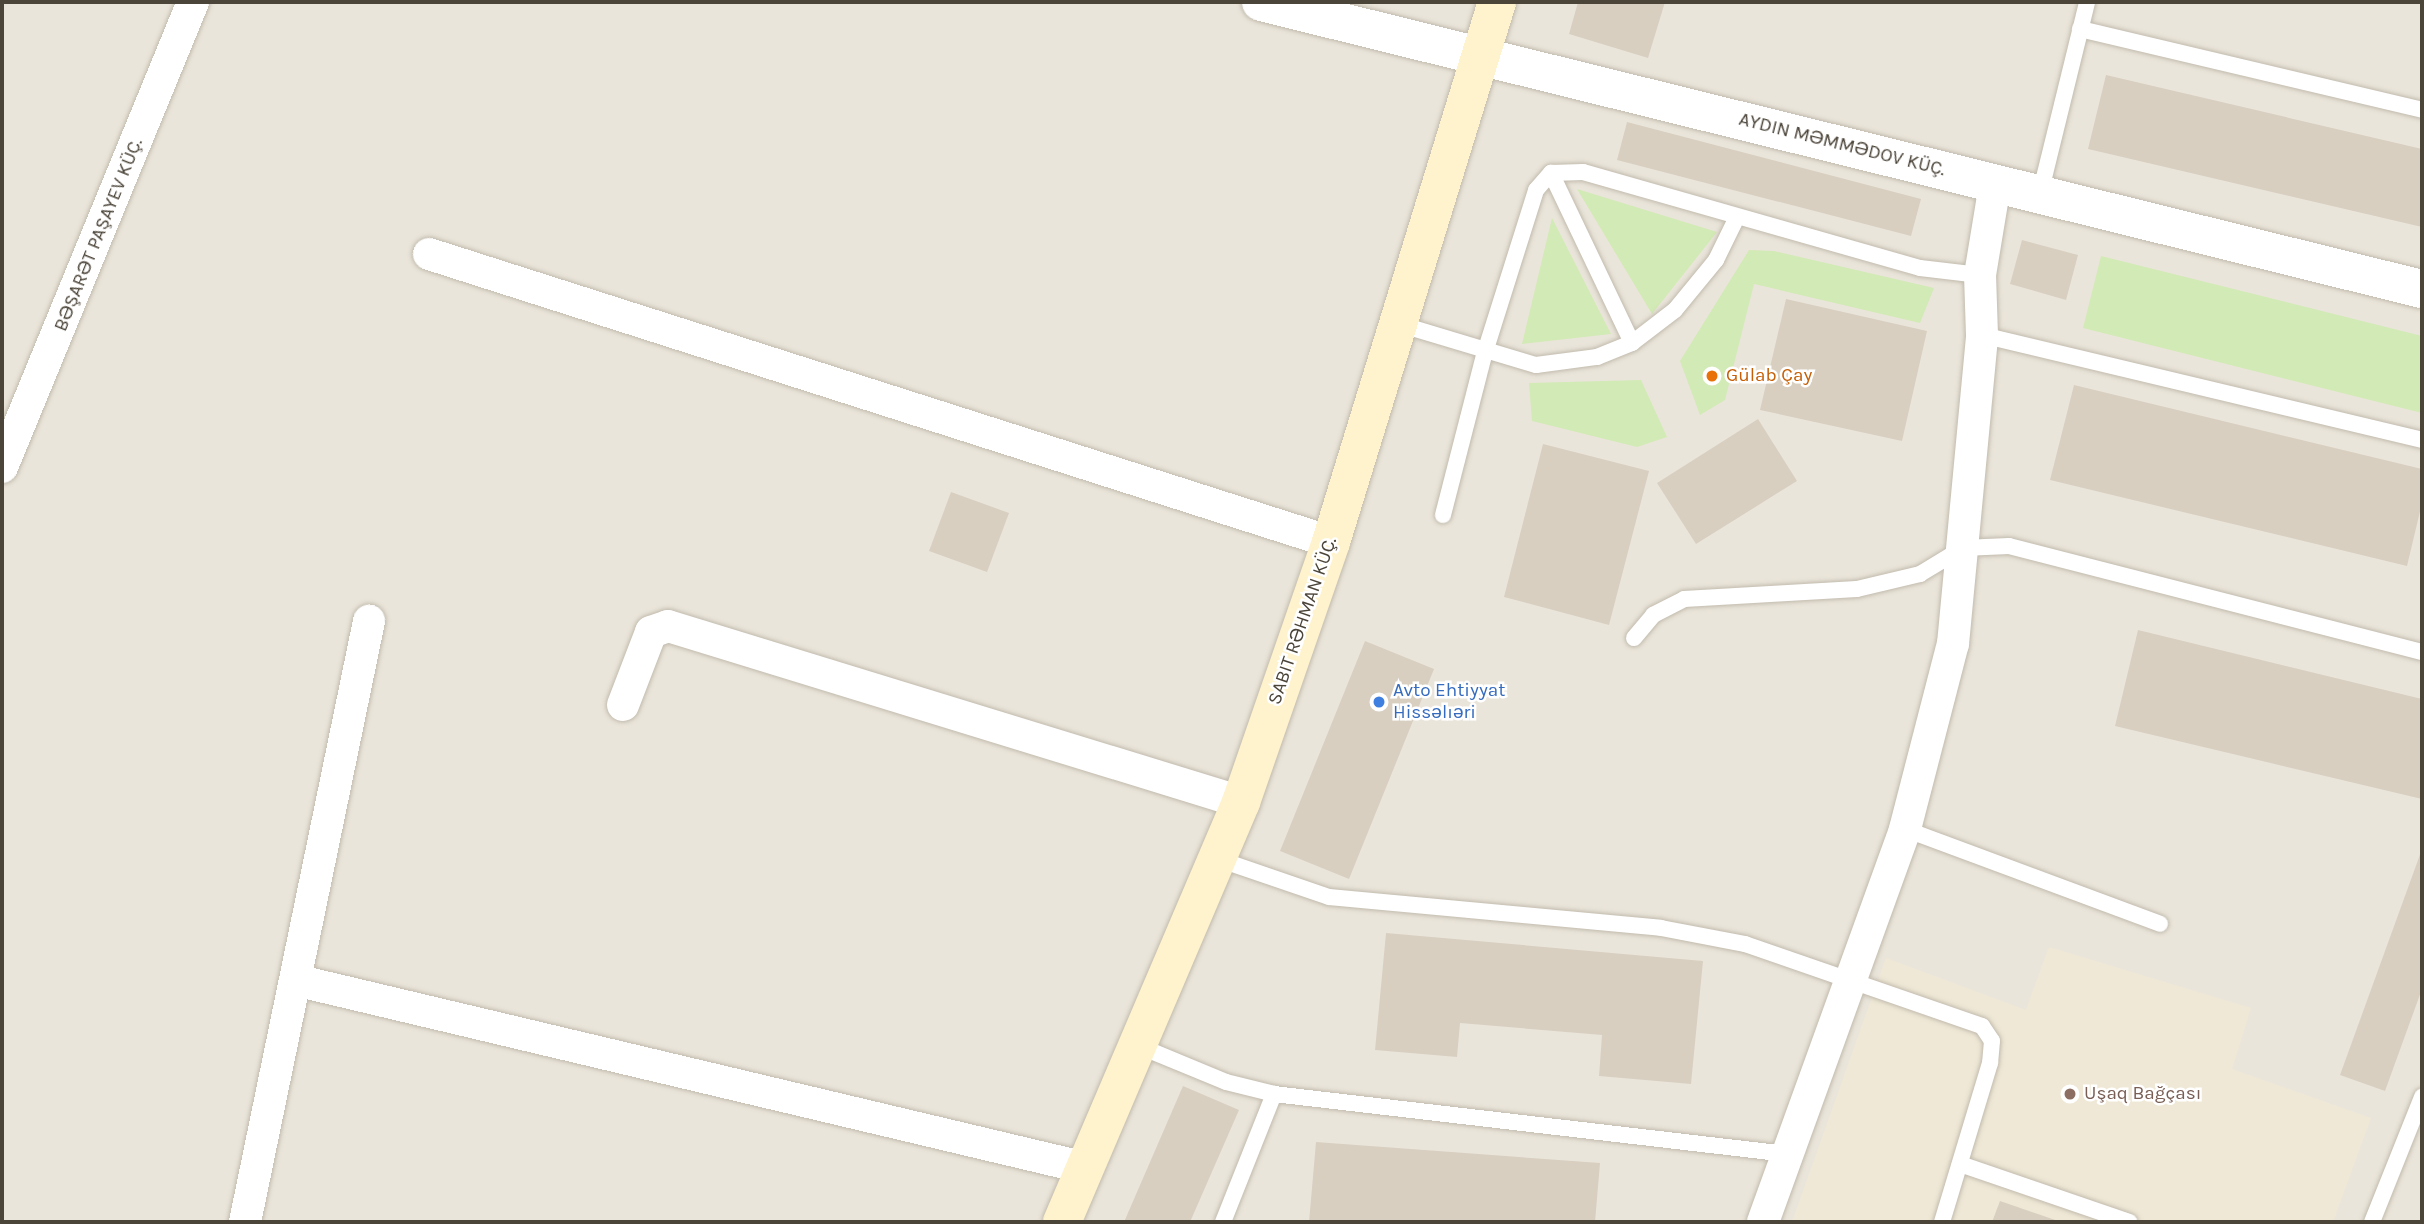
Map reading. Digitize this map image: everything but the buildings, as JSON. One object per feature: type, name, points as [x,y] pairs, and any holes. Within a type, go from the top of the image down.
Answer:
[{"type":"main road","name":"SABIT RƏHMAN KÜÇ.","points":[[1062,1222],[1241,802],[1331,541],[1497,2]]},
{"type":"street","name":"BƏŞARƏT PAŞAYEV KÜÇ.","points":[[2,467],[193,2]]},
{"type":"street","points":[[1261,2],[1481,52],[1996,184],[2422,289]]},
{"type":"street","points":[[1763,1222],[1905,829],[1953,644],[1982,335],[1980,275],[1996,184]]},
{"type":"street","points":[[429,254],[1331,541]]},
{"type":"street","points":[[245,1222],[369,621]]},
{"type":"street","points":[[623,705],[651,632],[668,626],[1241,802]]},
{"type":"street","points":[[295,980],[1086,1168]]},
{"type":"lane","points":[[2040,194],[2087,2]]},
{"type":"lane","points":[[2080,29],[2422,110]]},
{"type":"lane","points":[[1443,515],[1485,352],[1536,190],[1551,173],[1583,172],[1736,219],[1920,268],[1980,275]]},
{"type":"lane","points":[[1551,173],[1632,344]]},
{"type":"lane","points":[[1399,324],[1485,352],[1536,365],[1597,356],[1632,344],[1675,310],[1716,260],[1736,219]]},
{"type":"lane","points":[[1982,335],[2422,440]]},
{"type":"lane","points":[[1634,638],[1653,615],[1684,599],[1857,589],[1920,574],[1963,548],[2009,546],[2422,652]]},
{"type":"lane","points":[[1905,829],[2161,925]]},
{"type":"lane","points":[[1217,859],[1329,897],[1661,928],[1745,944],[1982,1026],[1992,1041],[1942,1222]]},
{"type":"lane","points":[[1139,1046],[1226,1082],[1274,1094],[1787,1154]]},
{"type":"lane","points":[[1223,1222],[1274,1094]]},
{"type":"lane","points":[[2372,1222],[2416,1134],[2422,1097]]},
{"type":"lane","points":[[1959,1164],[2129,1222]]},
{"type":"shaded area","points":[[2,2],[2422,2],[2422,1222],[2,1222]]},
{"type":"shaded area","name":"Uşaq Bağçası","points":[[2049,947],[2251,1008],[2232,1069],[2371,1118],[2333,1222],[1792,1222],[1886,958],[2026,1010]]},
{"type":"green space","points":[[1577,189],[1717,232],[1652,314]]},
{"type":"green space","points":[[1552,218],[1611,334],[1522,344]]},
{"type":"green space","points":[[1749,250],[1774,251],[1934,288],[1920,323],[1754,284],[1725,400],[1700,415],[1680,361]]},
{"type":"green space","points":[[2101,256],[2422,336],[2422,413],[2083,328]]},
{"type":"green space","points":[[1641,380],[1667,437],[1637,447],[1532,421],[1529,383]]},
{"type":"place","name":"Gülab Çay","points":[[1712,376]]},
{"type":"place","name":"Avto Ehtiyyat Hissəlıəri","points":[[1379,702]]},
{"type":"place","name":"Uşaq Bağçası","points":[[2070,1094]]}]
